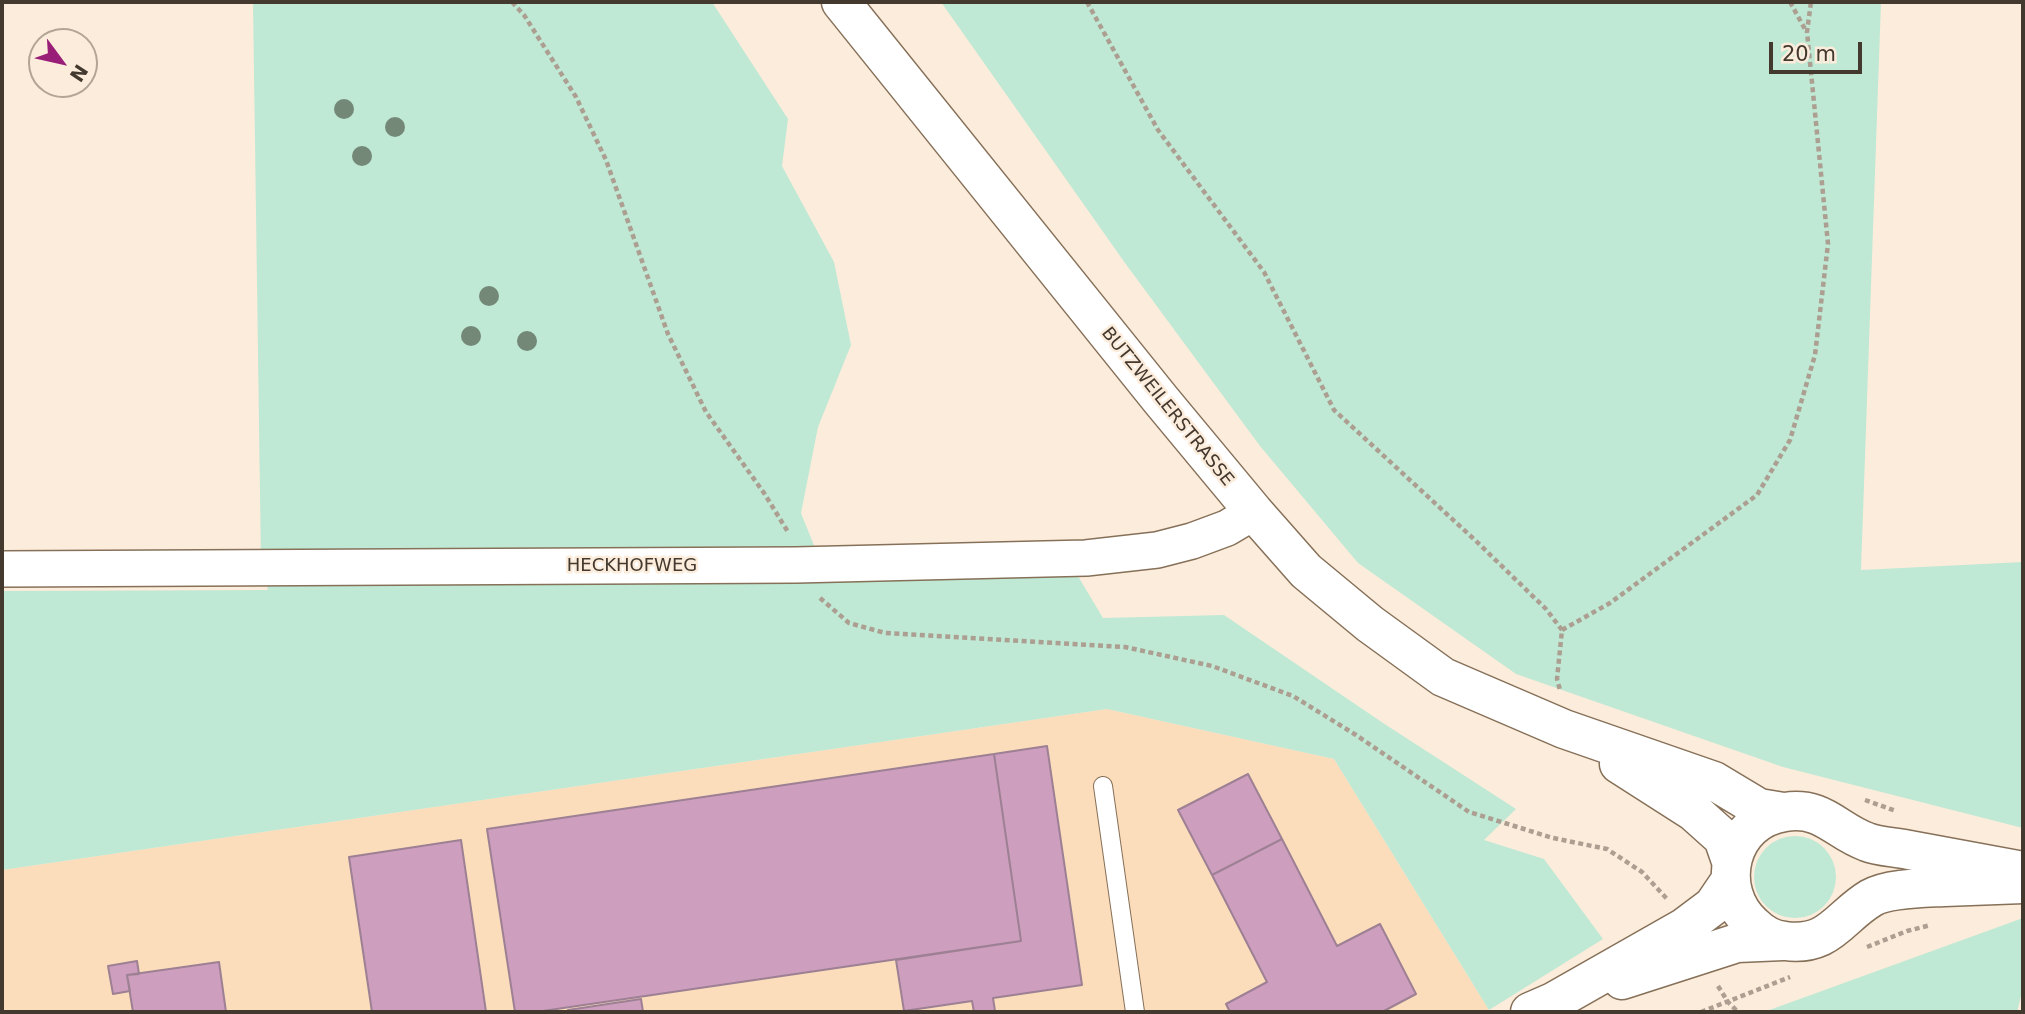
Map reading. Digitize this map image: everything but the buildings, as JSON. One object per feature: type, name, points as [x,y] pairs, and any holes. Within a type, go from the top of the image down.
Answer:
[{"type":"street","name":"BUTZWEILERSTRASSE","points":[[841,2],[1254,513],[1306,571],[1370,624],[1443,677],[1564,729],[1714,781],[1759,808],[1783,812]]},
{"type":"street","name":"HECKHOFWEG","points":[[2,569],[782,565],[1086,558],[1169,547],[1227,527],[1254,513]]},
{"type":"street","name":"BUTZWEILERSTRASSE","points":[[1564,729],[1694,812],[1723,838],[1731,871]]},
{"type":"street","points":[[1542,1007],[1685,927],[1713,906],[1731,871],[1738,844],[1750,828],[1783,812],[1802,811],[1820,815],[1847,811]]},
{"type":"street","points":[[1847,811],[1867,843],[2023,870]]},
{"type":"street","points":[[1847,811],[1849,837],[1858,854],[1861,872],[1854,933]]},
{"type":"street","points":[[1731,871],[1734,899],[1743,916],[1760,933],[1792,957]]},
{"type":"street","points":[[1854,933],[1873,897],[1903,889],[2023,884]]},
{"type":"street","points":[[1792,957],[1807,942],[1829,933],[1854,933]]},
{"type":"street","points":[[1542,1007],[1737,943],[1792,957]]},
{"type":"lane","points":[[1103,786],[1135,1012]]},
{"type":"path","points":[[1087,2],[1158,130],[1264,272],[1334,410],[1476,541],[1546,609],[1562,630],[1557,679],[1560,692]]},
{"type":"path","points":[[1790,2],[1807,32]]},
{"type":"path","points":[[1562,630],[1610,603],[1757,495],[1790,440],[1815,355],[1828,244],[1807,32],[1811,2]]},
{"type":"path","points":[[1847,811],[1898,812]]},
{"type":"path","points":[[1854,933],[1907,931],[1932,924]]},
{"type":"path","points":[[1701,1012],[1728,1002],[1792,957]]},
{"type":"path","points":[[1728,1002],[1738,1012]]},
{"type":"shaded area","points":[[1107,709],[1334,759],[1489,1010],[2,1012],[2,870]]},
{"type":"green space","points":[[253,2],[712,2],[788,119],[782,166],[834,262],[851,345],[818,427],[801,513],[817,553],[1063,551],[1103,618],[1224,615],[1516,809],[1484,840],[1544,859],[1603,939],[1489,1010],[1334,759],[1107,709],[2,870],[2,591],[268,590],[261,564]]},
{"type":"green space","points":[[941,2],[1881,2],[1861,570],[2023,562],[2023,828],[1783,767],[1516,674],[1358,563],[1260,446],[1125,263]]},
{"type":"green space","points":[[1787,836],[1803,836],[1818,843],[1829,854],[1836,869],[1833,893],[1824,906],[1803,918],[1787,918],[1772,911],[1761,900],[1754,885],[1754,869],[1761,854],[1772,843]]},
{"type":"green space","points":[[2023,918],[2023,988],[2017,1012],[1764,1012]]}]
